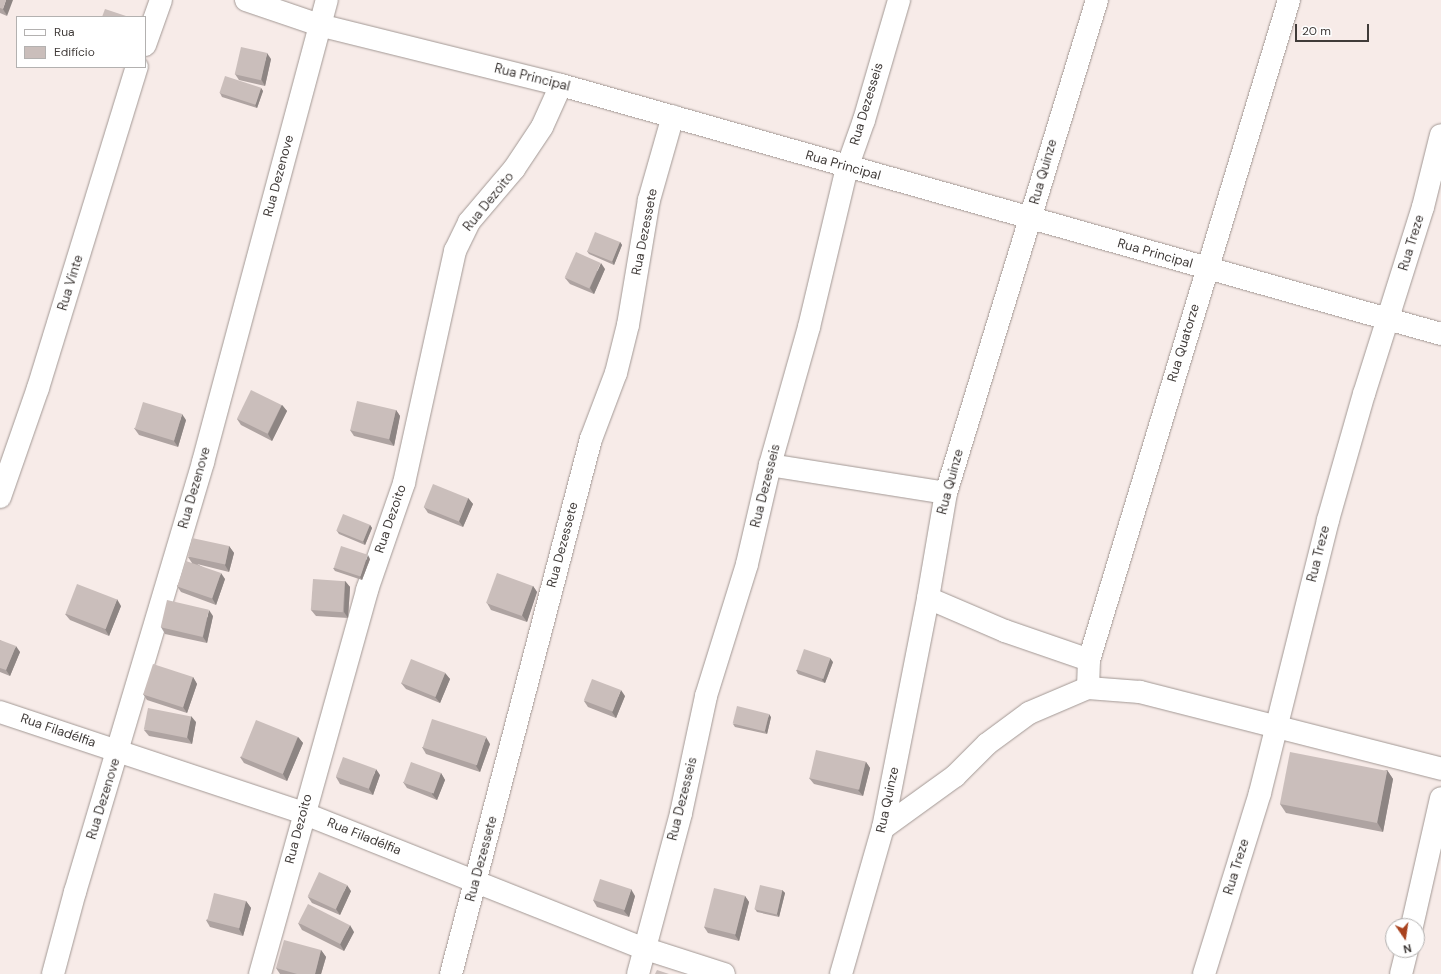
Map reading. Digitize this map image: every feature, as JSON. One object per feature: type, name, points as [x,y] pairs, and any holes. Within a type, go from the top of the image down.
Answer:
[{"type":"street","points":[[146,42],[161,0]]},
{"type":"street","name":"Rua Principal","points":[[246,0],[319,25],[561,85],[847,168],[1441,334]]},
{"type":"street","name":"Rua Dezenove","points":[[53,974],[75,892],[118,752],[203,462],[319,25],[327,0]]},
{"type":"street","name":"Rua Dezesseis","points":[[638,974],[643,948],[681,813],[706,696],[747,564],[770,465],[809,327],[847,168],[864,120],[899,0]]},
{"type":"street","name":"Rua Quinze","points":[[841,974],[883,828],[928,598],[946,493],[1097,0]]},
{"type":"street","name":"Rua Quatorze","points":[[1088,688],[1089,660],[1206,268],[1290,0]]},
{"type":"street","name":"Rua Vinte","points":[[0,497],[38,388],[137,68]]},
{"type":"street","name":"Rua Dezoito","points":[[260,974],[303,812],[367,590],[404,483],[455,251],[469,222],[514,170],[542,127],[561,85]]},
{"type":"street","name":"Rua Dezessete","points":[[451,974],[477,881],[591,439],[618,367],[628,325],[649,200],[672,116]]},
{"type":"street","name":"Rua Treze","points":[[1204,974],[1260,793],[1328,520],[1364,394],[1389,320],[1441,135]]},
{"type":"street","points":[[770,465],[946,493]]},
{"type":"street","points":[[928,598],[1004,631],[1089,660]]},
{"type":"street","points":[[883,828],[955,776],[987,744],[1029,713],[1088,688],[1140,692],[1441,769]]},
{"type":"street","name":"Rua Filadélfia","points":[[0,712],[303,812],[643,948],[724,974]]},
{"type":"street","points":[[1414,918],[1441,798]]},
{"type":"street","points":[[1401,974],[1405,958]]},
{"type":"building","points":[[0,0],[6,0],[3,9],[0,8]]},
{"type":"building","points":[[105,9],[126,16],[102,16]]},
{"type":"building","points":[[241,47],[267,53],[261,80],[235,74]]},
{"type":"building","points":[[225,76],[261,88],[256,105],[219,93]]},
{"type":"building","points":[[595,232],[620,242],[612,262],[587,251]]},
{"type":"building","points":[[576,252],[601,263],[589,289],[565,278]]},
{"type":"building","points":[[251,390],[282,405],[268,434],[237,419]]},
{"type":"building","points":[[357,401],[396,410],[389,439],[350,430]]},
{"type":"building","points":[[143,402],[182,414],[174,441],[135,429]]},
{"type":"building","points":[[433,484],[468,498],[459,521],[424,507]]},
{"type":"building","points":[[343,514],[370,525],[363,542],[336,531]]},
{"type":"building","points":[[192,538],[229,546],[225,564],[188,557]]},
{"type":"building","points":[[341,546],[368,555],[361,577],[334,568]]},
{"type":"building","points":[[186,561],[221,573],[212,599],[177,587]]},
{"type":"building","points":[[497,573],[533,586],[522,616],[486,603]]},
{"type":"building","points":[[313,579],[345,581],[343,612],[311,610]]},
{"type":"building","points":[[77,584],[117,599],[106,629],[66,614]]},
{"type":"building","points":[[167,600],[209,610],[203,637],[161,627]]},
{"type":"building","points":[[0,640],[16,646],[6,670],[0,668]]},
{"type":"building","points":[[804,649],[830,658],[823,679],[797,670]]},
{"type":"building","points":[[411,659],[445,673],[436,697],[401,683]]},
{"type":"building","points":[[153,664],[193,677],[183,707],[143,694]]},
{"type":"building","points":[[592,679],[621,690],[613,712],[584,700]]},
{"type":"building","points":[[737,706],[769,714],[765,731],[733,723]]},
{"type":"building","points":[[148,708],[191,716],[187,738],[144,730]]},
{"type":"building","points":[[432,719],[486,737],[477,765],[423,748]]},
{"type":"building","points":[[256,720],[298,737],[283,774],[241,757]]},
{"type":"building","points":[[816,750],[866,761],[859,790],[809,778]]},
{"type":"building","points":[[1290,752],[1387,771],[1377,823],[1280,804]]},
{"type":"building","points":[[343,757],[376,769],[369,789],[336,777]]},
{"type":"building","points":[[411,762],[441,773],[434,794],[403,783]]},
{"type":"building","points":[[319,872],[347,885],[336,910],[308,896]]},
{"type":"building","points":[[600,879],[631,889],[625,910],[593,900]]},
{"type":"building","points":[[760,885],[782,890],[777,915],[754,909]]},
{"type":"building","points":[[714,888],[745,896],[735,935],[704,927]]},
{"type":"building","points":[[214,893],[246,901],[239,928],[207,920]]},
{"type":"building","points":[[308,904],[350,925],[340,944],[298,923]]},
{"type":"building","points":[[284,940],[321,950],[315,974],[297,974],[276,968]]},
{"type":"building","points":[[657,970],[669,974],[655,974]]}]
